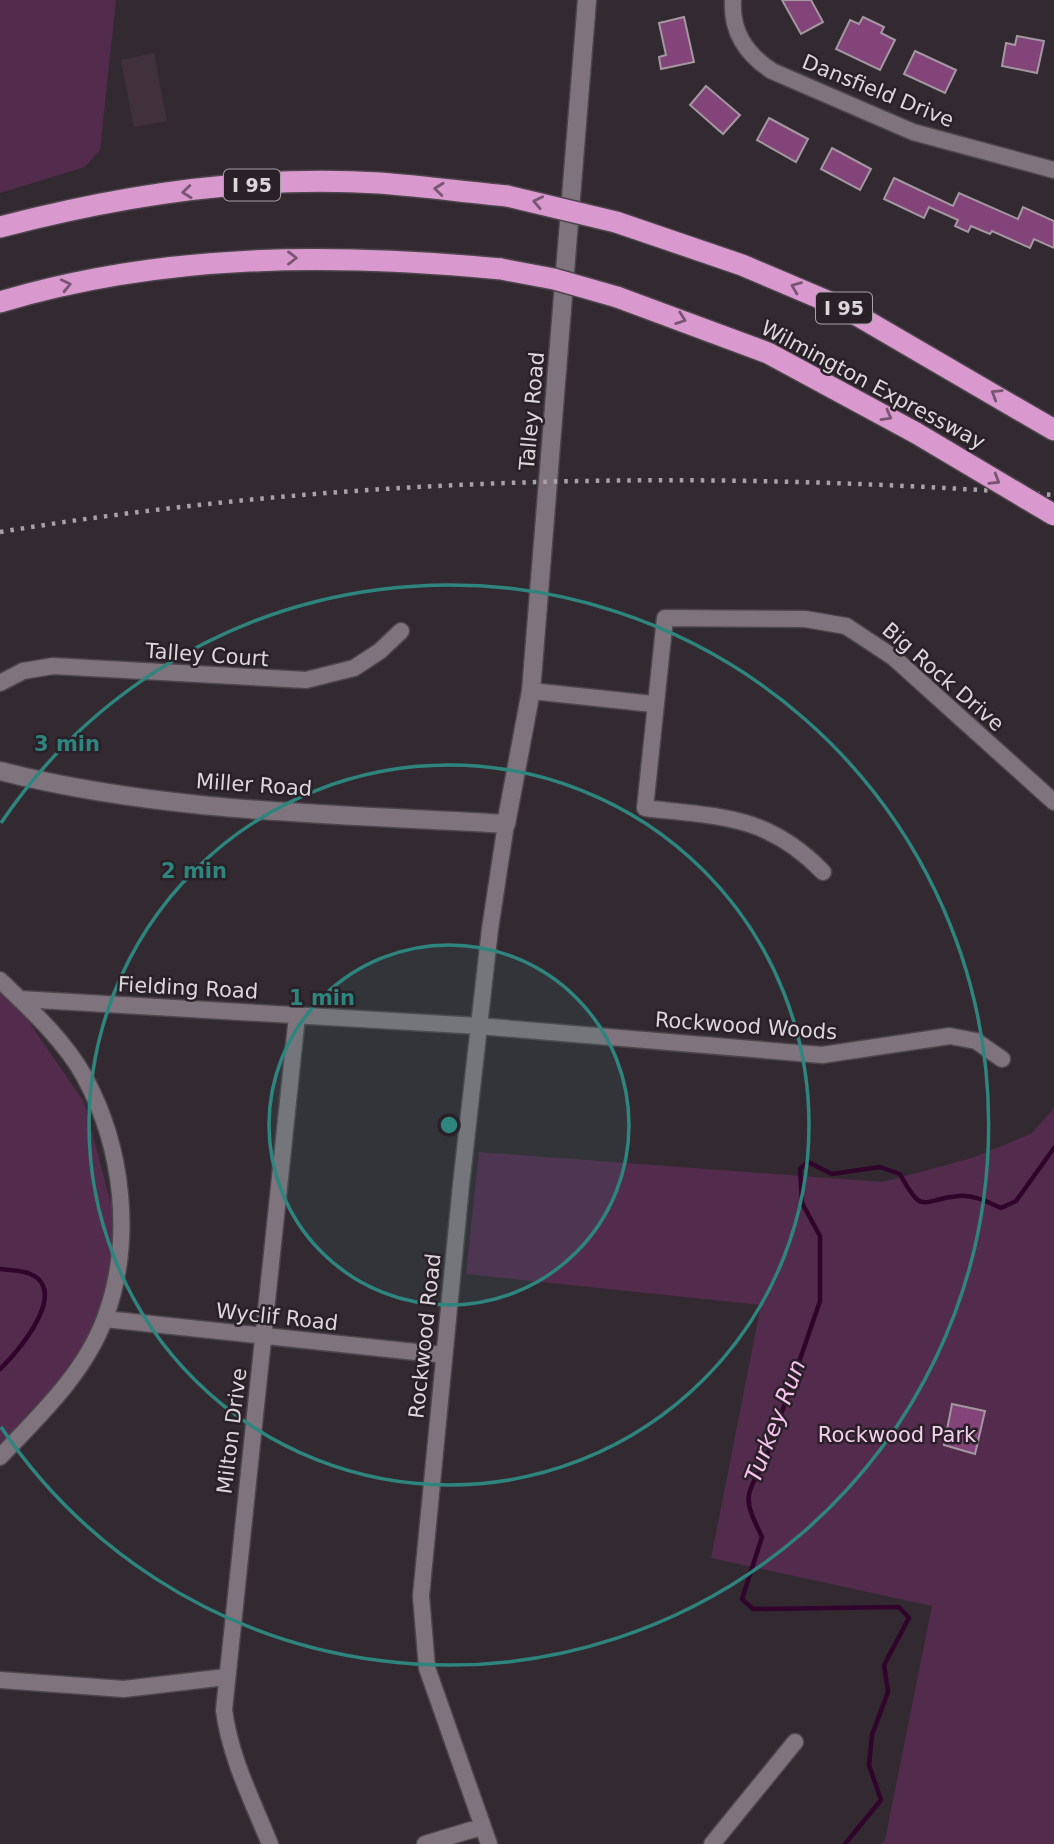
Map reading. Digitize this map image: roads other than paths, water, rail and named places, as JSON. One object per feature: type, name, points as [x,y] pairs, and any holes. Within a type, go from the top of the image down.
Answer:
[{"type":"highway","name":"I 95","points":[[0,227],[59,212],[142,197],[259,184],[378,183],[507,196],[616,222],[742,265],[848,310],[1054,430]]},
{"type":"highway","name":"Wilmington Expressway","points":[[0,302],[93,279],[212,261],[286,257],[363,258],[501,269],[554,279],[617,297],[768,353],[916,433],[1054,515]]},
{"type":"street","name":"Talley Road","points":[[506,824],[531,691],[587,0]]},
{"type":"street","name":"Dansfield Drive","points":[[733,0],[733,19],[741,42],[758,62],[772,71],[913,132],[1054,170]]},
{"type":"street","name":"Big Rock Drive","points":[[653,704],[665,618],[826,621],[854,630],[893,657],[1054,802]]},
{"type":"street","name":"Talley Court","points":[[0,683],[23,671],[53,666],[306,680],[354,668],[380,651],[401,631]]},
{"type":"street","points":[[531,691],[653,704],[645,808],[735,819],[759,825],[793,844],[823,872]]},
{"type":"street","name":"Miller Road","points":[[0,771],[70,788],[146,799],[506,824]]},
{"type":"street","name":"Rockwood Road","points":[[489,1844],[426,1668],[421,1595],[480,1026],[506,824]]},
{"type":"street","points":[[0,980],[20,999],[83,1074],[108,1127],[121,1222],[114,1283],[105,1319],[76,1371],[0,1457]]},
{"type":"street","name":"Fielding Road","points":[[20,999],[480,1026]]},
{"type":"street","name":"Milton Drive","points":[[270,1844],[226,1732],[223,1710],[297,1016]]},
{"type":"street","name":"Rockwood Woods","points":[[480,1026],[822,1055],[950,1036],[976,1041],[1002,1059]]},
{"type":"street","name":"Wyclif Road","points":[[105,1319],[444,1354]]},
{"type":"street","points":[[0,1680],[124,1689],[226,1677]]},
{"type":"street","points":[[712,1844],[795,1742]]},
{"type":"street","points":[[425,1844],[481,1827]]},
{"type":"waterway","name":"Turkey Run","points":[[845,1844],[881,1800],[869,1765],[872,1735],[888,1692],[884,1665],[909,1618],[899,1607],[753,1609],[742,1599],[762,1537],[750,1509],[751,1486],[763,1467],[820,1301],[820,1236],[802,1203],[800,1169],[808,1162],[832,1174],[880,1167],[900,1174],[913,1196],[923,1202],[969,1196],[1001,1208],[1016,1201],[1054,1148]]},
{"type":"waterway","points":[[0,1269],[28,1273],[40,1281],[45,1292],[37,1321],[0,1369]]},
{"type":"railway","points":[[0,532],[131,513],[262,499],[394,488],[526,482],[790,482],[1054,495]]},
{"type":"park label","name":"Rockwood Park","points":[[897,1435]]}]
